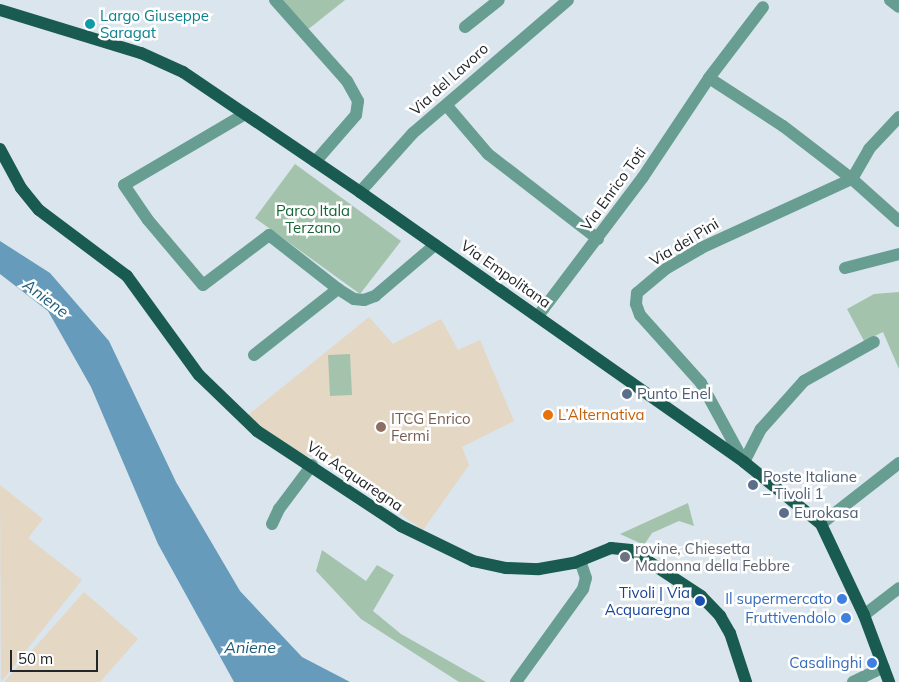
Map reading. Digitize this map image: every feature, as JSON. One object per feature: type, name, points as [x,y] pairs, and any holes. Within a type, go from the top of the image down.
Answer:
[{"type":"main road","name":"Via Empolitana","points":[[0,10],[158,60],[188,75],[360,192],[744,462],[821,524],[864,615],[889,682]]},
{"type":"main road","name":"Via Acquaregna","points":[[0,149],[21,188],[39,210],[127,276],[211,388],[250,426],[401,526],[466,559],[523,569],[580,561],[611,548],[626,549],[701,596],[728,627],[746,682]]},
{"type":"street","points":[[275,0],[347,81],[358,101],[354,118],[315,162]]},
{"type":"street","points":[[465,27],[498,0]]},
{"type":"street","name":"Via del Lavoro","points":[[360,192],[390,155],[447,106],[522,36],[568,0]]},
{"type":"street","points":[[890,0],[899,7]]},
{"type":"street","name":"Via Enrico Toti","points":[[538,316],[598,239],[709,78],[763,7]]},
{"type":"street","points":[[709,78],[783,126],[852,179],[899,222]]},
{"type":"street","points":[[447,106],[488,154],[598,239]]},
{"type":"street","points":[[245,114],[124,185],[148,220],[203,285],[269,235],[354,299],[372,298],[435,245]]},
{"type":"street","points":[[852,179],[870,149],[899,117]]},
{"type":"street","name":"Via dei Pini","points":[[744,462],[701,383],[640,315],[636,304],[637,293],[667,268],[701,248],[852,179]]},
{"type":"street","points":[[845,268],[899,254]]},
{"type":"street","points":[[254,355],[338,288]]},
{"type":"street","points":[[744,462],[761,429],[804,381],[874,342]]},
{"type":"street","points":[[821,524],[899,464]]},
{"type":"street","points":[[272,524],[279,509],[312,466]]},
{"type":"street","points":[[516,682],[583,588],[585,574],[580,561]]},
{"type":"street","points":[[864,615],[899,588]]},
{"type":"street","points":[[853,682],[884,668]]},
{"type":"shaded area","name":"ITCG Enrico Fermi","points":[[369,317],[393,344],[441,319],[458,350],[480,340],[514,421],[462,447],[469,465],[423,530],[331,464],[295,451],[266,433],[248,415]]},
{"type":"shaded area","points":[[0,485],[43,519],[28,538],[82,580],[1,682]]},
{"type":"shaded area","points":[[84,592],[138,639],[100,682],[4,682]]},
{"type":"green space","points":[[280,0],[345,0],[306,31]]},
{"type":"green space","name":"Parco Itala Terzano","points":[[295,164],[401,241],[360,294],[255,218]]},
{"type":"green space","points":[[899,292],[899,369],[883,332],[864,341],[847,309],[874,294]]},
{"type":"green space","points":[[350,354],[352,395],[330,396],[328,355]]},
{"type":"green space","points":[[688,503],[694,526],[679,521],[652,533],[644,545],[620,534]]},
{"type":"green space","points":[[322,550],[366,581],[377,565],[394,575],[373,611],[401,634],[486,682],[459,682],[361,619],[316,571]]},
{"type":"water","name":"Aniene","points":[[0,241],[50,273],[109,341],[176,482],[240,591],[302,657],[350,682],[234,682],[158,544],[91,387],[48,311],[0,274]]},
{"type":"place","name":"Largo Giuseppe Saragat","points":[[90,24]]},
{"type":"place","name":"Punto Enel","points":[[627,394]]},
{"type":"place","name":"L’Alternativa","points":[[548,415]]},
{"type":"place","name":"ITCG Enrico Fermi","points":[[381,427]]},
{"type":"place","name":"Poste Italiane – Tivoli 1","points":[[753,485]]},
{"type":"place","name":"Eurokasa","points":[[784,513]]},
{"type":"place","name":"rovine, Chiesetta Madonna della Febbre","points":[[625,557]]},
{"type":"place","name":"Il supermercato","points":[[842,599]]},
{"type":"place","name":"Tivoli | Via Acquaregna","points":[[700,601]]},
{"type":"place","name":"Fruttivendolo","points":[[846,618]]},
{"type":"place","name":"Casalinghi","points":[[872,663]]}]
